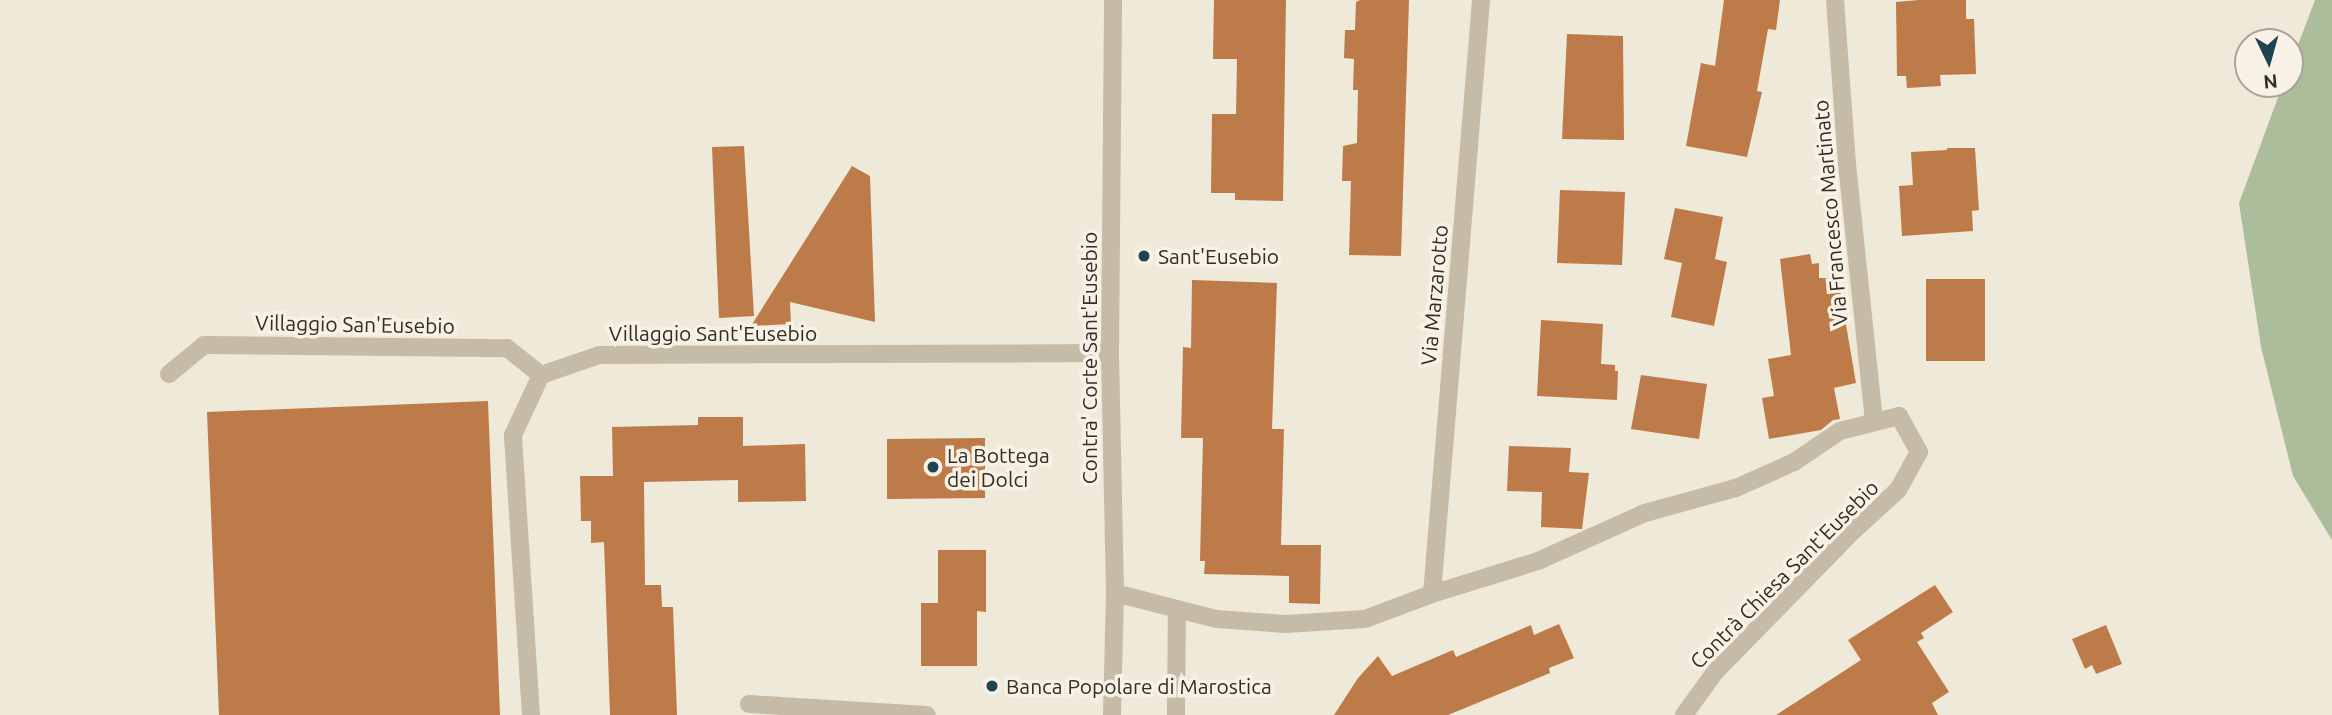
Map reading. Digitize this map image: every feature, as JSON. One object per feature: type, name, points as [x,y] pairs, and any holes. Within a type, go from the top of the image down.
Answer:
[{"type":"street","name":"Contra' Corte Sant'Eusebio","points":[[1112,715],[1115,593],[1110,353],[1113,0]]},
{"type":"street","name":"Via Marzarotto","points":[[1432,594],[1481,0]]},
{"type":"street","name":"Via Francesco Martinato","points":[[1835,0],[1847,164],[1874,422]]},
{"type":"street","name":"Villaggio San'Eusebio","points":[[169,374],[204,345],[507,348],[541,375]]},
{"type":"street","name":"Villaggio Sant'Eusebio","points":[[541,375],[598,355],[1110,353]]},
{"type":"street","points":[[531,715],[513,435],[541,375]]},
{"type":"street","name":"Contrà Chiesa Sant'Eusebio","points":[[1115,593],[1216,619],[1286,624],[1365,619],[1432,594],[1538,561],[1645,513],[1736,488],[1794,462],[1840,431],[1899,416],[1919,452],[1898,491],[1853,531],[1715,672],[1684,715]]},
{"type":"street","points":[[1175,715],[1178,608]]},
{"type":"street","points":[[749,704],[927,715]]},
{"type":"green space","points":[[2315,0],[2332,0],[2332,540],[2293,476],[2261,347],[2239,203],[2278,98],[2304,98],[2304,29]]},
{"type":"building","points":[[1214,0],[1286,0],[1283,201],[1235,200],[1235,193],[1211,193],[1212,114],[1236,114],[1237,59],[1213,59]]},
{"type":"building","points":[[1409,0],[1401,256],[1349,255],[1351,181],[1342,181],[1343,146],[1357,143],[1358,90],[1353,90],[1354,59],[1344,58],[1345,30],[1355,30],[1356,2]]},
{"type":"building","points":[[1724,0],[1780,0],[1776,30],[1768,29],[1757,91],[1762,92],[1747,157],[1686,146],[1701,63],[1715,66]]},
{"type":"building","points":[[1966,0],[1966,19],[1974,19],[1976,74],[1940,75],[1941,86],[1907,88],[1906,76],[1897,76],[1896,2]]},
{"type":"building","points":[[1567,34],[1623,36],[1624,140],[1562,139]]},
{"type":"building","points":[[744,146],[754,316],[719,318],[712,147]]},
{"type":"building","points":[[1975,148],[1979,210],[1972,211],[1973,231],[1902,236],[1899,186],[1913,185],[1911,152]]},
{"type":"building","points":[[852,166],[870,176],[875,322],[790,302],[791,324],[751,326]]},
{"type":"building","points":[[1560,190],[1625,192],[1622,265],[1557,263]]},
{"type":"building","points":[[1675,208],[1723,217],[1715,259],[1727,262],[1714,326],[1671,317],[1682,263],[1664,259]]},
{"type":"building","points":[[1810,254],[1812,264],[1819,263],[1819,278],[1838,278],[1856,383],[1834,388],[1840,419],[1833,420],[1821,430],[1769,439],[1762,398],[1774,396],[1768,359],[1791,355],[1780,259]]},
{"type":"building","points":[[1926,279],[1985,279],[1985,361],[1926,361]]},
{"type":"building","points":[[1192,280],[1277,283],[1272,429],[1284,429],[1281,545],[1321,545],[1320,604],[1289,603],[1289,576],[1204,574],[1205,561],[1200,561],[1203,438],[1181,438],[1183,347],[1191,348]]},
{"type":"building","points":[[1541,320],[1603,324],[1601,364],[1615,365],[1615,371],[1618,371],[1617,400],[1537,396]]},
{"type":"building","points":[[1641,375],[1707,384],[1699,439],[1631,429]]},
{"type":"building","points":[[488,401],[500,715],[219,715],[207,412]]},
{"type":"building","points":[[698,417],[743,417],[743,446],[805,444],[806,501],[738,502],[738,480],[644,482],[645,585],[661,585],[662,607],[673,607],[677,715],[610,715],[604,542],[591,543],[591,521],[581,521],[580,476],[613,476],[612,427],[698,425]]},
{"type":"building","points":[[985,438],[985,498],[887,499],[887,439]]},
{"type":"building","points":[[1509,446],[1571,448],[1569,472],[1589,473],[1582,529],[1541,527],[1542,492],[1507,491]]},
{"type":"building","points":[[938,550],[986,550],[986,612],[977,611],[977,666],[921,666],[921,603],[938,603]]},
{"type":"building","points":[[1935,585],[1953,612],[1921,633],[1924,638],[1917,642],[1949,692],[1932,703],[1938,715],[1776,715],[1861,660],[1848,640]]},
{"type":"building","points":[[1559,624],[1574,658],[1549,668],[1550,673],[1448,715],[1334,715],[1358,678],[1378,656],[1392,676],[1453,650],[1456,657],[1531,625],[1534,635]]},
{"type":"building","points":[[2106,625],[2122,664],[2096,674],[2092,665],[2085,669],[2072,639]]},
{"type":"place","name":"Sant'Eusebio","points":[[1144,256]]},
{"type":"place","name":"La Bottega dei Dolci","points":[[933,467]]},
{"type":"place","name":"Banca Popolare di Marostica","points":[[992,686]]}]
